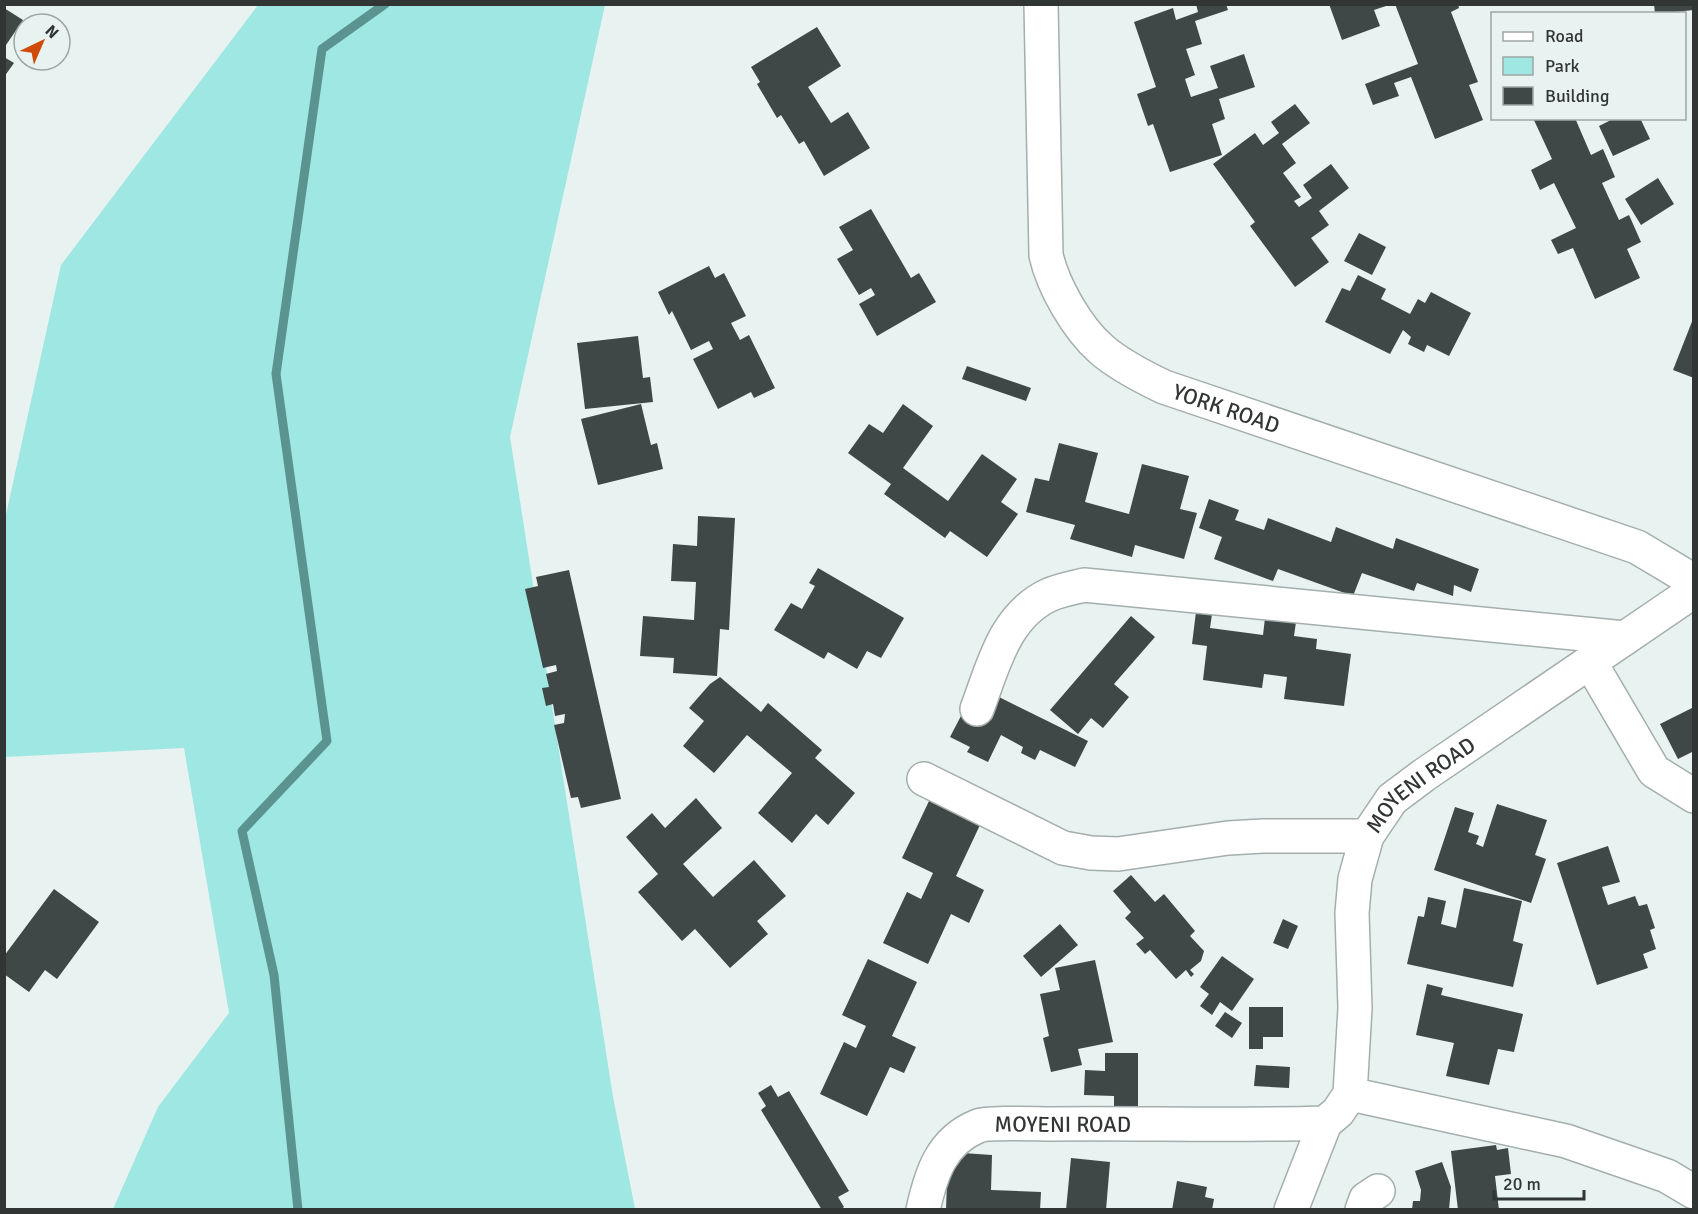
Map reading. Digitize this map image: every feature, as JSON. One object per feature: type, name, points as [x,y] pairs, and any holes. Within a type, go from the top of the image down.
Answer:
[{"type":"street","name":"YORK ROAD","points":[[1041,4],[1046,255],[1055,283],[1068,308],[1100,349],[1125,366],[1164,387],[1637,547],[1694,581]]},
{"type":"street","points":[[977,709],[1005,635],[1022,613],[1048,596],[1084,585],[1624,638]]},
{"type":"street","name":"MOYENI ROAD","points":[[1350,1094],[1355,1008],[1352,913],[1355,879],[1367,836],[1392,799],[1694,591]]},
{"type":"street","points":[[1590,662],[1654,771],[1694,796]]},
{"type":"street","points":[[924,779],[1063,848],[1091,853],[1118,854],[1228,838],[1367,836]]},
{"type":"street","points":[[1291,1209],[1325,1123],[1338,1112],[1350,1094],[1566,1141],[1667,1176],[1694,1192]]},
{"type":"street","name":"MOYENI ROAD","points":[[923,1209],[937,1161],[952,1142],[980,1125],[1325,1123]]},
{"type":"green space","points":[[258,5],[605,5],[510,437],[613,1097],[635,1209],[113,1209],[158,1107],[229,1013],[184,748],[5,757],[5,519],[61,265]]},
{"type":"building","points":[[1196,4],[1226,4],[1228,10],[1195,21],[1202,44],[1186,49],[1195,75],[1185,79],[1191,97],[1218,88],[1210,66],[1244,54],[1255,87],[1219,99],[1225,119],[1212,124],[1222,155],[1170,172],[1153,124],[1148,126],[1137,94],[1156,87],[1134,22],[1173,8],[1176,20],[1198,12]]},
{"type":"building","points":[[1329,4],[1389,5],[1374,10],[1380,26],[1342,40]]},
{"type":"building","points":[[1395,4],[1458,4],[1459,8],[1451,12],[1478,82],[1469,85],[1483,120],[1435,139],[1411,77],[1394,83],[1399,96],[1373,105],[1365,84],[1418,64]]},
{"type":"building","points":[[1654,4],[1694,4],[1694,10],[1655,12]]},
{"type":"building","points":[[4,8],[12,13],[12,36],[4,48]]},
{"type":"building","points":[[817,27],[841,66],[808,87],[831,123],[848,112],[870,148],[824,176],[804,141],[799,144],[781,115],[777,118],[757,84],[760,82],[751,67]]},
{"type":"building","points":[[4,57],[12,62],[12,66],[4,77]]},
{"type":"building","points":[[1295,104],[1310,123],[1282,144],[1296,163],[1283,173],[1301,197],[1294,201],[1299,207],[1312,198],[1303,185],[1331,164],[1349,188],[1319,211],[1329,225],[1311,238],[1329,262],[1295,287],[1250,226],[1255,222],[1213,164],[1255,133],[1263,145],[1279,133],[1271,122]]},
{"type":"building","points":[[1534,120],[1576,120],[1591,155],[1603,149],[1615,177],[1602,183],[1619,220],[1629,215],[1641,242],[1627,249],[1640,278],[1595,299],[1573,248],[1558,254],[1551,240],[1576,228],[1554,183],[1540,190],[1531,170],[1552,159]]},
{"type":"building","points":[[1611,120],[1641,120],[1650,139],[1613,156],[1599,126]]},
{"type":"building","points":[[1658,178],[1674,204],[1641,225],[1625,199]]},
{"type":"building","points":[[871,209],[911,278],[919,273],[936,302],[877,336],[859,304],[875,295],[871,288],[859,295],[837,259],[853,250],[839,227]]},
{"type":"building","points":[[1359,233],[1386,247],[1372,275],[1344,261]]},
{"type":"building","points":[[709,266],[715,278],[724,273],[746,316],[731,323],[740,340],[749,335],[775,388],[754,398],[751,392],[718,409],[693,359],[713,349],[709,341],[691,350],[672,311],[669,315],[658,292]]},
{"type":"building","points":[[1358,275],[1386,289],[1381,299],[1410,314],[1418,299],[1425,303],[1431,292],[1471,313],[1449,356],[1427,345],[1424,352],[1408,344],[1411,337],[1403,330],[1390,354],[1325,322],[1342,288],[1350,291]]},
{"type":"building","points":[[1694,319],[1694,378],[1673,370]]},
{"type":"building","points":[[638,336],[643,378],[650,377],[653,402],[585,409],[577,343]]},
{"type":"building","points":[[967,366],[1031,388],[1026,401],[962,379]]},
{"type":"building","points":[[641,404],[651,445],[657,443],[663,469],[598,485],[581,419]]},
{"type":"building","points":[[903,404],[933,426],[903,468],[948,501],[982,454],[1017,479],[1001,502],[1018,514],[987,557],[950,531],[945,538],[884,494],[891,484],[848,453],[869,424],[883,433]]},
{"type":"building","points":[[1059,443],[1098,453],[1085,502],[1129,514],[1142,464],[1189,476],[1180,509],[1197,513],[1184,559],[1135,545],[1132,557],[1070,539],[1075,525],[1026,512],[1035,478],[1049,481]]},
{"type":"building","points":[[1209,499],[1239,510],[1235,520],[1264,530],[1268,518],[1331,542],[1336,527],[1393,549],[1396,538],[1479,569],[1471,592],[1454,585],[1453,596],[1417,583],[1414,591],[1362,573],[1353,596],[1278,569],[1273,581],[1214,559],[1222,537],[1199,528]]},
{"type":"building","points":[[698,516],[735,518],[729,630],[720,629],[717,676],[673,673],[674,658],[640,656],[643,616],[694,620],[696,582],[671,581],[673,544],[697,546]]},
{"type":"building","points":[[818,568],[904,618],[881,658],[867,651],[857,669],[828,652],[824,659],[774,630],[791,603],[802,609],[815,586],[809,583]]},
{"type":"building","points":[[569,570],[621,799],[581,808],[578,797],[571,798],[554,725],[564,723],[565,714],[555,716],[553,704],[546,706],[542,688],[549,687],[546,674],[557,671],[556,665],[543,668],[525,589],[538,586],[536,577]]},
{"type":"building","points":[[1196,612],[1212,614],[1210,628],[1263,635],[1265,618],[1296,622],[1294,636],[1317,639],[1316,649],[1351,654],[1344,706],[1284,699],[1287,677],[1264,674],[1262,688],[1203,680],[1207,646],[1192,644]]},
{"type":"building","points":[[1131,616],[1155,637],[1114,684],[1129,697],[1103,728],[1091,718],[1078,734],[1050,710]]},
{"type":"building","points":[[720,677],[761,712],[768,703],[822,750],[815,758],[855,793],[828,825],[816,814],[792,843],[758,813],[792,773],[747,735],[714,773],[683,746],[704,721],[689,708],[710,684]]},
{"type":"building","points":[[997,696],[1088,741],[1075,767],[1040,750],[1035,760],[1021,753],[1023,747],[1001,735],[988,762],[967,752],[970,747],[950,737],[962,714],[983,724]]},
{"type":"building","points":[[1694,707],[1694,751],[1678,759],[1660,724]]},
{"type":"building","points":[[696,798],[722,828],[683,864],[713,897],[754,860],[786,896],[757,921],[768,934],[730,968],[695,929],[682,941],[638,892],[658,874],[626,837],[652,813],[665,828]]},
{"type":"building","points":[[929,801],[980,825],[956,876],[984,890],[969,923],[951,914],[928,964],[883,943],[907,892],[921,899],[933,873],[902,858]]},
{"type":"building","points":[[1497,804],[1547,820],[1535,855],[1546,859],[1531,903],[1434,870],[1455,807],[1474,813],[1468,832],[1479,836],[1476,844],[1483,847]]},
{"type":"building","points":[[1608,846],[1620,882],[1602,887],[1608,905],[1635,896],[1639,906],[1647,904],[1655,928],[1650,930],[1656,949],[1643,954],[1648,968],[1597,985],[1557,863]]},
{"type":"building","points":[[1131,875],[1155,902],[1164,894],[1195,931],[1190,936],[1204,951],[1201,961],[1190,970],[1194,974],[1191,977],[1186,970],[1176,979],[1150,950],[1145,954],[1136,944],[1144,938],[1125,918],[1131,912],[1113,891]]},
{"type":"building","points":[[1464,888],[1522,901],[1513,941],[1523,944],[1513,987],[1407,964],[1418,916],[1424,917],[1428,897],[1446,901],[1441,924],[1456,928]]},
{"type":"building","points":[[54,889],[99,922],[57,979],[45,970],[29,992],[4,974],[4,956]]},
{"type":"building","points":[[1283,919],[1298,926],[1288,949],[1273,943]]},
{"type":"building","points":[[1060,924],[1078,945],[1041,977],[1023,956]]},
{"type":"building","points":[[1222,956],[1254,979],[1232,1011],[1220,1002],[1212,1015],[1200,1006],[1209,994],[1200,987]]},
{"type":"building","points":[[868,959],[917,982],[892,1036],[916,1047],[904,1073],[890,1067],[867,1116],[820,1094],[844,1042],[856,1048],[866,1026],[842,1015]]},
{"type":"building","points":[[1095,960],[1113,1042],[1078,1049],[1082,1065],[1051,1072],[1043,1038],[1049,1036],[1040,994],[1060,990],[1055,968]]},
{"type":"building","points":[[1427,984],[1443,988],[1441,995],[1523,1014],[1514,1052],[1498,1049],[1489,1085],[1446,1076],[1454,1043],[1416,1035]]},
{"type":"building","points":[[1249,1007],[1283,1007],[1283,1037],[1263,1037],[1263,1049],[1249,1049]]},
{"type":"building","points":[[1225,1012],[1242,1023],[1232,1038],[1215,1026]]},
{"type":"building","points":[[1105,1053],[1138,1053],[1138,1108],[1114,1107],[1114,1096],[1084,1095],[1085,1070],[1105,1071]]},
{"type":"building","points":[[1256,1065],[1290,1067],[1289,1088],[1254,1086]]},
{"type":"building","points":[[771,1085],[778,1097],[789,1091],[849,1191],[838,1197],[844,1207],[840,1210],[822,1210],[761,1110],[766,1106],[758,1093]]},
{"type":"building","points":[[1496,1145],[1497,1150],[1508,1148],[1511,1174],[1495,1176],[1499,1210],[1458,1210],[1451,1151]]},
{"type":"building","points":[[948,1152],[992,1155],[991,1190],[1041,1192],[1040,1210],[946,1210]]},
{"type":"building","points":[[1071,1158],[1110,1162],[1106,1210],[1066,1210]]},
{"type":"building","points":[[1442,1162],[1451,1187],[1449,1210],[1412,1210],[1413,1201],[1420,1201],[1421,1190],[1415,1171]]},
{"type":"building","points":[[1177,1181],[1207,1187],[1205,1197],[1214,1199],[1212,1210],[1172,1210]]},
{"type":"waterway","points":[[298,1210],[274,975],[242,831],[327,741],[276,374],[322,49],[385,4]]}]
